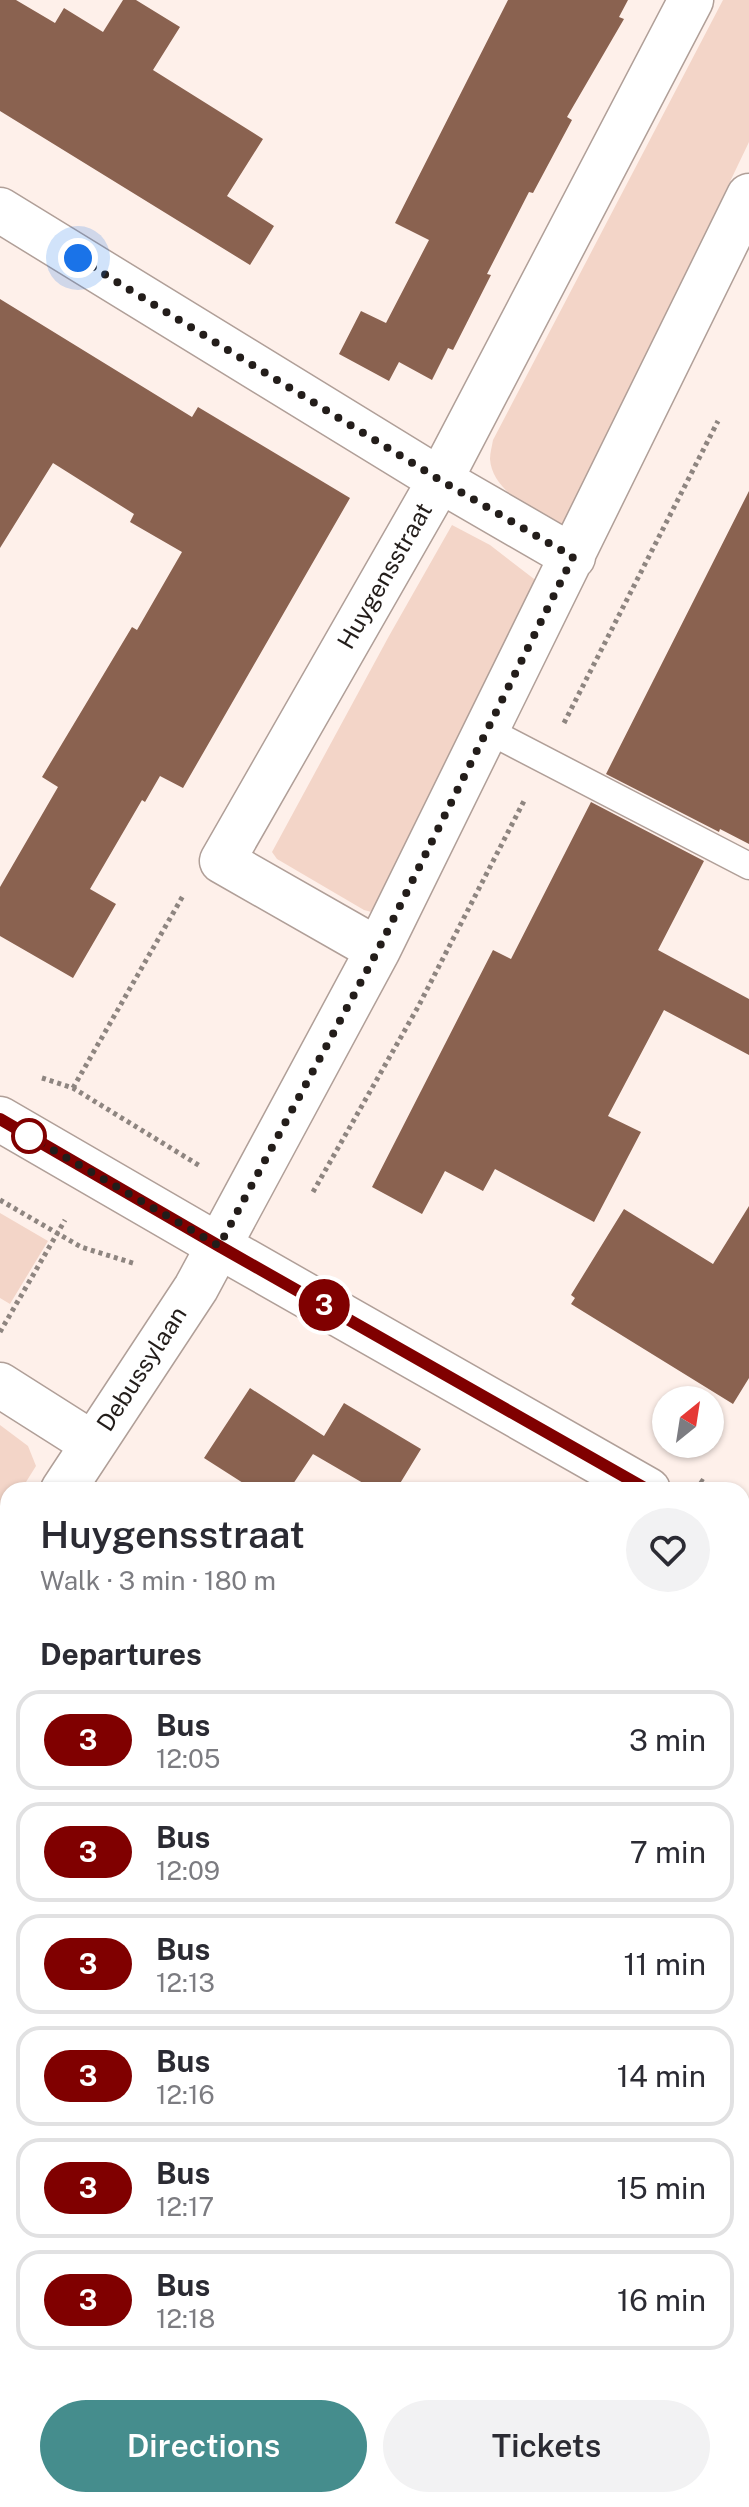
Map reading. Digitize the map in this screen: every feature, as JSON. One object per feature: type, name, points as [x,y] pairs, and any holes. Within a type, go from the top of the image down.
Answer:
[{"type":"street","name":"Huygensstraat","points":[[222,861],[440,480],[691,0]]},
{"type":"street","points":[[219,1246],[378,950],[749,196]]},
{"type":"street","points":[[0,210],[440,480],[573,557]]},
{"type":"street","points":[[222,861],[378,950]]},
{"type":"street","points":[[0,1119],[634,1482]]},
{"type":"street","name":"Debussylaan","points":[[68,1482],[196,1288],[219,1246]]},
{"type":"street","points":[[0,1385],[93,1444]]},
{"type":"lane","points":[[487,730],[749,866]]},
{"type":"path","points":[[310,1197],[418,1007],[718,421]]},
{"type":"path","points":[[73,1088],[195,874],[222,861]]},
{"type":"path","points":[[0,1333],[127,1120]]},
{"type":"shaded area","points":[[723,0],[749,0],[749,142],[564,528],[519,501],[499,482],[490,459],[493,440]]},
{"type":"shaded area","points":[[452,525],[490,545],[538,582],[379,914],[364,910],[277,859],[272,852]]},
{"type":"shaded area","points":[[0,1213],[48,1241],[10,1304],[0,1298]]},
{"type":"shaded area","points":[[0,1425],[28,1446],[36,1466],[26,1482],[0,1482]]},
{"type":"building","points":[[0,0],[16,0],[55,23],[64,8],[103,32],[123,0],[136,0],[180,27],[153,70],[263,139],[227,196],[274,226],[250,265],[0,111]]},
{"type":"building","points":[[508,0],[628,0],[619,17],[624,19],[567,117],[572,120],[533,193],[529,192],[453,350],[448,348],[432,380],[399,362],[389,381],[339,354],[361,311],[386,323],[429,240],[395,223]]},
{"type":"building","points":[[0,299],[192,417],[198,407],[350,498],[183,788],[160,776],[145,802],[142,800],[90,889],[116,904],[73,978],[0,936],[0,887],[58,787],[42,777],[132,627],[137,630],[182,552],[130,522],[134,514],[53,463],[0,548]]},
{"type":"building","points":[[749,491],[749,844],[720,829],[719,832],[606,774]]},
{"type":"building","points":[[591,802],[704,861],[658,950],[749,999],[749,1055],[664,1010],[608,1116],[641,1132],[594,1222],[495,1169],[483,1191],[445,1171],[422,1214],[372,1187],[493,950],[511,959]]},
{"type":"building","points":[[749,1206],[749,1378],[733,1404],[724,1398],[724,1386],[704,1386],[571,1304],[575,1298],[571,1295],[624,1209],[713,1264]]},
{"type":"building","points":[[250,1388],[324,1436],[344,1403],[421,1449],[401,1482],[361,1482],[313,1454],[294,1482],[242,1482],[204,1458]]},
{"type":"bus line","name":"3","points":[[0,1119],[635,1482]]},
{"type":"route","points":[[29,1136],[219,1246],[378,950],[573,557],[440,480],[78,258]]}]
